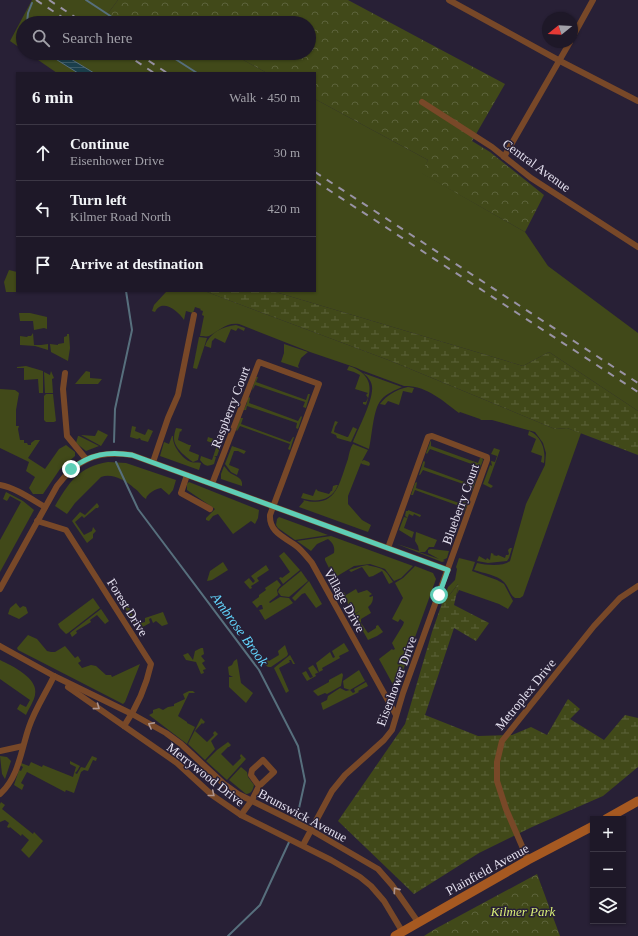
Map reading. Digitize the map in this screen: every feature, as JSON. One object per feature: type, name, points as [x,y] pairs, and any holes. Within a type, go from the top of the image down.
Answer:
[{"type":"main road","points":[[611,816],[638,801]]},
{"type":"main road","name":"Plainfield Avenue","points":[[398,934],[528,860],[590,828]]},
{"type":"street","points":[[449,0],[560,61],[638,101]]},
{"type":"street","points":[[578,27],[593,0]]},
{"type":"street","points":[[504,157],[567,48]]},
{"type":"street","name":"Central Avenue","points":[[422,102],[492,147],[531,178],[638,247]]},
{"type":"street","points":[[153,462],[168,418],[178,395],[194,316]]},
{"type":"street","name":"Raspberry Court","points":[[212,484],[259,362],[319,384],[274,506]]},
{"type":"street","points":[[65,373],[63,389],[67,436],[86,459]]},
{"type":"street","name":"Blueberry Court","points":[[388,548],[427,438],[430,436],[486,456],[487,458],[448,570]]},
{"type":"street","points":[[0,589],[37,521],[64,476],[71,469],[86,459],[99,455],[122,453],[153,462],[448,570]]},
{"type":"street","points":[[187,475],[181,493],[210,509]]},
{"type":"street","points":[[0,485],[19,492],[45,507]]},
{"type":"street","name":"Village Drive","points":[[274,506],[270,521],[274,530],[295,545],[312,563],[396,715]]},
{"type":"street","name":"Forest Drive","points":[[37,521],[66,530],[151,664],[148,679],[132,714],[124,726]]},
{"type":"street","name":"Eisenhower Drive","points":[[303,845],[332,791],[345,775],[384,740],[392,730],[403,693],[448,570]]},
{"type":"street","name":"Metroplex Drive","points":[[528,860],[506,809],[498,781],[497,762],[502,740],[594,626],[620,598],[638,586]]},
{"type":"street","name":"Brunswick Avenue","points":[[0,646],[54,676],[132,714],[171,737],[181,744],[224,784],[238,794],[311,830],[378,869],[392,885],[418,922]]},
{"type":"street","points":[[0,794],[8,786],[20,760],[29,726],[54,676]]},
{"type":"street","name":"Merrywood Drive","points":[[54,676],[177,763],[212,795],[241,814],[303,845],[354,874],[371,886],[384,901],[398,934]]},
{"type":"street","points":[[0,751],[23,746]]},
{"type":"street","points":[[241,814],[252,800],[259,786]]},
{"type":"green space","points":[[32,0],[118,0],[106,16],[23,16]]},
{"type":"green space","points":[[118,0],[348,0],[505,84],[472,141],[490,152],[544,195],[525,232],[421,173],[428,160],[316,100],[316,72],[265,72],[244,60],[316,60],[316,16],[106,16]]},
{"type":"green space","points":[[16,30],[16,45],[10,41]]},
{"type":"green space","points":[[38,60],[57,60],[76,72],[56,72]]},
{"type":"green space","points":[[73,60],[244,60],[265,72],[92,72]]},
{"type":"green space","points":[[316,100],[428,160],[422,173],[525,232],[548,266],[638,333],[638,411],[549,352],[523,366],[275,292],[316,292]]},
{"type":"green space","points":[[9,270],[16,272],[16,292],[6,292],[4,282]]},
{"type":"green space","points":[[166,292],[207,292],[391,361],[555,429],[567,428],[581,433],[523,596],[520,598],[515,598],[511,595],[506,584],[501,580],[494,576],[474,570],[477,563],[498,565],[510,561],[526,504],[545,465],[546,453],[543,443],[535,432],[492,420],[481,420],[460,412],[459,413],[434,395],[420,388],[404,386],[310,352],[239,324],[230,324],[208,336],[200,336],[204,316],[202,315],[203,311],[200,310],[201,309],[195,307],[193,313],[186,311],[184,320],[170,307],[162,306],[155,312],[152,311],[154,305]]},
{"type":"green space","points":[[207,292],[275,292],[523,366],[549,352],[638,411],[638,455],[567,428],[555,429],[391,361]]},
{"type":"green space","points":[[19,313],[30,313],[47,317],[47,329],[44,328],[34,330],[33,321],[20,321]]},
{"type":"green space","points":[[236,325],[245,328],[244,331],[238,328],[236,331],[231,329],[225,343],[215,338],[212,341],[211,348],[205,346],[210,337],[217,331]]},
{"type":"green space","points":[[33,333],[34,345],[48,344],[48,350],[35,346],[20,345],[20,336],[27,337],[31,336]]},
{"type":"green space","points":[[67,334],[69,334],[70,348],[68,361],[51,352],[50,344],[58,345],[64,343],[64,337],[67,336]]},
{"type":"green space","points":[[199,337],[207,338],[197,369],[193,368]]},
{"type":"green space","points":[[284,344],[308,352],[301,358],[298,366],[299,368],[281,362],[284,353]]},
{"type":"green space","points":[[26,366],[43,371],[43,393],[39,393],[38,379],[24,380],[24,368],[17,368]]},
{"type":"green space","points":[[349,366],[361,372],[368,381],[370,391],[368,398],[366,395],[368,393],[355,389],[360,375],[347,370]]},
{"type":"green space","points":[[51,371],[54,378],[52,379],[53,393],[45,393],[44,372],[50,375]]},
{"type":"green space","points":[[86,371],[90,372],[90,378],[102,379],[98,384],[75,384]]},
{"type":"green space","points":[[363,373],[402,387],[385,396],[378,404],[374,416],[369,449],[353,442],[368,406],[372,392],[371,382]]},
{"type":"green space","points":[[256,377],[258,377],[256,382],[306,400],[308,394],[310,394],[306,408],[303,407],[305,402],[255,385],[252,390]]},
{"type":"green space","points":[[408,387],[414,388],[412,393],[403,391],[399,405],[388,401],[385,405],[380,404],[392,393]]},
{"type":"green space","points":[[0,389],[15,390],[19,393],[16,410],[16,426],[19,426],[18,429],[20,440],[24,440],[24,443],[31,445],[31,443],[35,440],[40,440],[28,458],[45,469],[59,449],[66,445],[75,452],[75,456],[60,469],[43,494],[33,494],[29,488],[35,477],[26,471],[29,462],[0,448]]},
{"type":"green space","points":[[46,394],[53,394],[56,421],[54,422],[46,422],[44,420],[44,396]]},
{"type":"green space","points":[[249,397],[249,403],[298,421],[301,416],[298,429],[296,428],[297,423],[247,406],[246,410],[244,410]]},
{"type":"green space","points":[[368,398],[366,405],[363,404],[363,402],[366,402]]},
{"type":"green space","points":[[240,418],[243,418],[241,424],[290,442],[294,437],[290,450],[288,449],[290,444],[240,426],[237,431]]},
{"type":"green space","points":[[335,421],[338,422],[334,432],[347,437],[353,427],[357,429],[351,442],[337,438],[336,435],[331,433]]},
{"type":"green space","points":[[132,426],[136,427],[135,431],[145,435],[148,429],[153,431],[148,442],[141,440],[140,438],[137,439],[130,437]]},
{"type":"green space","points":[[176,428],[182,429],[178,440],[191,445],[189,451],[199,455],[198,460],[193,462],[178,449],[174,438]]},
{"type":"green space","points":[[98,430],[108,435],[101,446],[81,435],[95,436]]},
{"type":"green space","points":[[529,431],[537,436],[542,444],[544,449],[544,463],[541,462],[542,456],[531,452],[536,439],[528,435]]},
{"type":"green space","points":[[78,436],[99,446],[86,451],[76,443]]},
{"type":"green space","points":[[172,436],[176,447],[184,458],[191,462],[201,463],[199,470],[160,456],[164,442],[169,444]]},
{"type":"green space","points":[[208,437],[222,442],[217,456],[214,456],[216,457],[214,464],[207,466],[200,460],[201,456],[212,460],[217,445],[207,441]]},
{"type":"green space","points":[[431,440],[431,446],[478,463],[480,458],[482,458],[483,460],[479,471],[477,472],[476,470],[477,466],[430,449],[427,454],[426,453]]},
{"type":"green space","points":[[353,444],[368,450],[362,461],[364,460],[370,464],[369,466],[361,463],[348,496],[348,504],[362,520],[371,525],[368,532],[299,507],[304,501],[303,500],[314,502],[323,501],[335,492],[342,477],[350,449]]},
{"type":"green space","points":[[232,446],[246,451],[244,454],[234,451],[229,465],[239,469],[237,475],[231,472],[225,464]]},
{"type":"green space","points":[[494,448],[500,450],[488,483],[493,486],[491,488],[483,484],[490,465],[492,466],[491,461],[495,462],[497,456],[491,454]]},
{"type":"green space","points":[[424,461],[424,467],[470,484],[473,479],[476,479],[472,491],[469,491],[469,486],[423,470],[419,475]]},
{"type":"green space","points":[[108,462],[126,463],[176,480],[173,490],[169,495],[161,488],[154,490],[146,499],[127,482],[114,477],[105,476],[101,477],[75,503],[67,514],[55,506],[70,483],[82,472],[98,464]]},
{"type":"green space","points":[[224,466],[229,472],[241,479],[242,486],[221,479]]},
{"type":"green space","points":[[189,482],[259,510],[258,518],[255,524],[251,521],[233,534],[218,514],[213,516],[209,521],[206,520],[206,518],[215,509],[187,490],[187,484]]},
{"type":"green space","points":[[417,482],[416,488],[462,504],[467,499],[469,502],[464,512],[461,511],[462,507],[415,490],[413,495],[411,495],[415,483]]},
{"type":"green space","points":[[338,485],[332,494],[323,499],[307,500],[301,498],[303,493],[313,496],[316,489],[329,494],[332,491],[333,486]]},
{"type":"green space","points":[[6,492],[23,501],[34,510],[0,572],[0,540],[21,502],[10,496],[7,501],[3,499]]},
{"type":"green space","points":[[97,503],[99,506],[98,508],[84,518],[82,516],[75,522],[84,535],[92,531],[93,527],[96,531],[93,534],[93,538],[87,543],[72,521],[80,512],[85,515]]},
{"type":"green space","points":[[408,510],[421,515],[420,517],[414,514],[413,516],[409,514],[408,518],[405,516],[406,511]]},
{"type":"green space","points":[[279,517],[328,535],[295,540],[278,528],[276,525]]},
{"type":"green space","points":[[404,517],[408,518],[404,528],[414,532],[412,538],[399,530]]},
{"type":"green space","points":[[416,532],[437,540],[434,547],[429,547],[425,552],[419,552],[439,559],[428,553],[428,550],[449,551],[447,558],[443,560],[445,561],[442,562],[397,544],[419,551],[415,541]]},
{"type":"green space","points":[[331,536],[413,566],[401,578],[394,581],[385,569],[370,564],[354,566],[334,578],[325,560],[325,558],[334,553],[334,547],[328,539],[317,544],[311,551],[297,541]]},
{"type":"green space","points":[[512,548],[507,561],[488,563],[477,561],[479,556],[486,560],[487,558],[490,560],[491,553],[494,554],[493,555],[498,555],[505,558],[506,555],[509,554],[508,550]]},
{"type":"green space","points":[[284,552],[300,570],[283,584],[279,578],[282,578],[290,572],[279,556]]},
{"type":"green space","points":[[459,558],[475,562],[472,571],[504,584],[513,601],[508,609],[499,604],[459,590],[457,594],[458,584],[441,606],[448,587],[455,580],[456,567]]},
{"type":"green space","points":[[223,562],[228,570],[212,580],[207,581],[210,571]]},
{"type":"green space","points":[[266,565],[269,570],[257,578],[259,581],[251,586],[252,588],[250,589],[244,582],[249,578],[253,583],[255,581],[251,576]]},
{"type":"green space","points":[[367,565],[383,569],[393,582],[389,584],[382,571],[369,577],[362,567],[351,572],[349,570]]},
{"type":"green space","points":[[415,566],[433,573],[436,579],[396,690],[379,659],[392,649],[395,649],[392,643],[404,622],[400,619],[398,622],[392,619],[403,598],[395,583],[403,578]]},
{"type":"green space","points":[[301,571],[308,581],[289,597],[281,596],[278,592],[279,589]]},
{"type":"green space","points":[[277,580],[281,585],[277,590],[278,595],[269,602],[270,603],[280,597],[289,598],[293,603],[265,620],[259,610],[263,609],[262,605],[257,608],[252,602],[266,590],[265,588]]},
{"type":"green space","points":[[309,581],[322,604],[316,608],[305,593],[295,601],[292,598]]},
{"type":"green space","points":[[459,583],[454,605],[489,623],[476,641],[454,628],[425,715],[478,736],[512,735],[531,727],[547,735],[568,699],[580,709],[570,719],[604,740],[625,715],[638,718],[638,767],[603,796],[532,827],[479,853],[414,894],[338,821],[405,724],[441,606]]},
{"type":"green space","points":[[356,589],[358,593],[367,590],[372,594],[369,596],[370,597],[373,596],[372,602],[368,607],[371,613],[361,619],[360,623],[368,633],[378,625],[383,632],[368,640],[354,615],[361,610],[354,614],[342,593],[344,592],[346,595]]},
{"type":"green space","points":[[93,598],[100,608],[66,634],[58,624]]},
{"type":"green space","points":[[16,603],[20,608],[23,606],[26,607],[28,613],[19,619],[8,614],[10,608]]},
{"type":"green space","points":[[128,605],[137,624],[145,622],[145,618],[163,612],[168,624],[162,626],[156,621],[153,623],[151,618],[149,619],[150,623],[137,630],[124,606]]},
{"type":"green space","points":[[101,609],[109,621],[105,624],[97,615],[90,620],[91,622],[76,631],[77,633],[72,637],[70,633]]},
{"type":"green space","points":[[28,635],[37,639],[47,651],[55,652],[65,646],[75,658],[78,656],[81,661],[78,663],[82,668],[91,665],[96,666],[106,675],[111,675],[112,677],[140,664],[125,702],[123,704],[18,650],[17,648]]},
{"type":"green space","points":[[344,643],[349,651],[339,656],[340,658],[322,668],[323,670],[319,672],[316,663],[330,652],[333,658],[335,657],[332,651]]},
{"type":"green space","points":[[285,645],[288,654],[287,656],[271,667],[268,667],[263,663],[279,655],[278,651]]},
{"type":"green space","points":[[203,648],[204,654],[201,656],[205,661],[202,663],[206,669],[203,670],[204,673],[201,674],[196,662],[186,660],[183,655],[188,653],[193,660],[195,651]]},
{"type":"green space","points":[[290,655],[295,664],[289,660],[290,662],[279,668],[289,691],[286,693],[274,668]]},
{"type":"green space","points":[[237,659],[241,683],[253,693],[246,703],[229,687],[229,677],[233,677],[229,675],[228,667]]},
{"type":"green space","points":[[0,660],[24,673],[33,683],[35,695],[26,715],[17,709],[20,704],[26,707],[30,700],[0,679]]},
{"type":"green space","points":[[313,665],[319,672],[315,674],[316,676],[307,681],[302,673],[306,671],[310,678],[313,677],[308,668]]},
{"type":"green space","points":[[359,670],[365,681],[350,690],[344,688],[343,681]]},
{"type":"green space","points":[[342,673],[341,686],[327,694],[325,693],[318,696],[313,691],[329,682],[329,680]]},
{"type":"green space","points":[[366,682],[368,686],[323,710],[321,703],[327,700],[328,696],[340,688],[346,691],[350,690],[353,693],[355,692],[354,689]]},
{"type":"green space","points":[[193,691],[195,693],[189,693],[178,716],[195,727],[187,744],[149,715],[153,713],[153,710],[159,708],[163,710],[174,706],[174,704],[185,699],[183,694]]},
{"type":"green space","points":[[201,718],[205,722],[203,724],[202,723],[195,731],[207,742],[214,735],[213,733],[215,731],[218,734],[211,741],[215,749],[205,760],[188,744]]},
{"type":"green space","points":[[228,742],[231,745],[221,754],[233,766],[241,758],[241,754],[246,759],[227,780],[206,761]]},
{"type":"green space","points":[[0,756],[7,757],[11,761],[5,779],[2,774]]},
{"type":"green space","points":[[92,756],[97,758],[96,761],[93,760],[88,771],[84,770],[81,772],[74,793],[66,790],[65,792],[27,772],[21,783],[24,785],[22,790],[14,785],[19,770],[21,771],[23,767],[20,765],[21,763],[29,766],[31,762],[42,767],[43,765],[73,777],[76,767],[70,764],[70,761],[80,766],[75,773],[77,774],[81,767],[85,768]]},
{"type":"green space","points":[[241,767],[247,772],[248,777],[254,785],[252,791],[248,794],[229,780]]},
{"type":"green space","points":[[1,802],[5,805],[2,809],[33,834],[34,832],[43,841],[29,858],[21,850],[29,840],[22,834],[21,836],[10,827],[7,827],[9,823],[5,820],[0,822]]},
{"type":"green space","name":"Kilmer Park","points":[[537,874],[560,936],[424,936],[435,929]]},
{"type":"water","points":[[57,60],[73,60],[92,72],[76,72]]},
{"type":"waterway","points":[[86,0],[110,16]]},
{"type":"waterway","name":"Ambrose Brook","points":[[28,16],[32,3]]},
{"type":"waterway","points":[[177,60],[195,72]]},
{"type":"waterway","name":"Ambrose Brook","points":[[114,442],[115,409],[132,330],[126,292]]},
{"type":"waterway","name":"Ambrose Brook","points":[[116,462],[138,509],[259,670],[298,746],[305,781],[296,822]]},
{"type":"waterway","name":"Ambrose Brook","points":[[228,936],[260,905],[290,840]]},
{"type":"railway","points":[[36,0],[60,16]]},
{"type":"railway","points":[[49,0],[73,16]]},
{"type":"railway","points":[[134,60],[152,72]]},
{"type":"railway","points":[[148,60],[166,72]]},
{"type":"railway","points":[[316,173],[638,383]]},
{"type":"railway","points":[[316,182],[638,392]]},
{"type":"route","points":[[71,469],[92,456],[108,453],[132,455],[153,462],[448,570],[439,595]]}]
